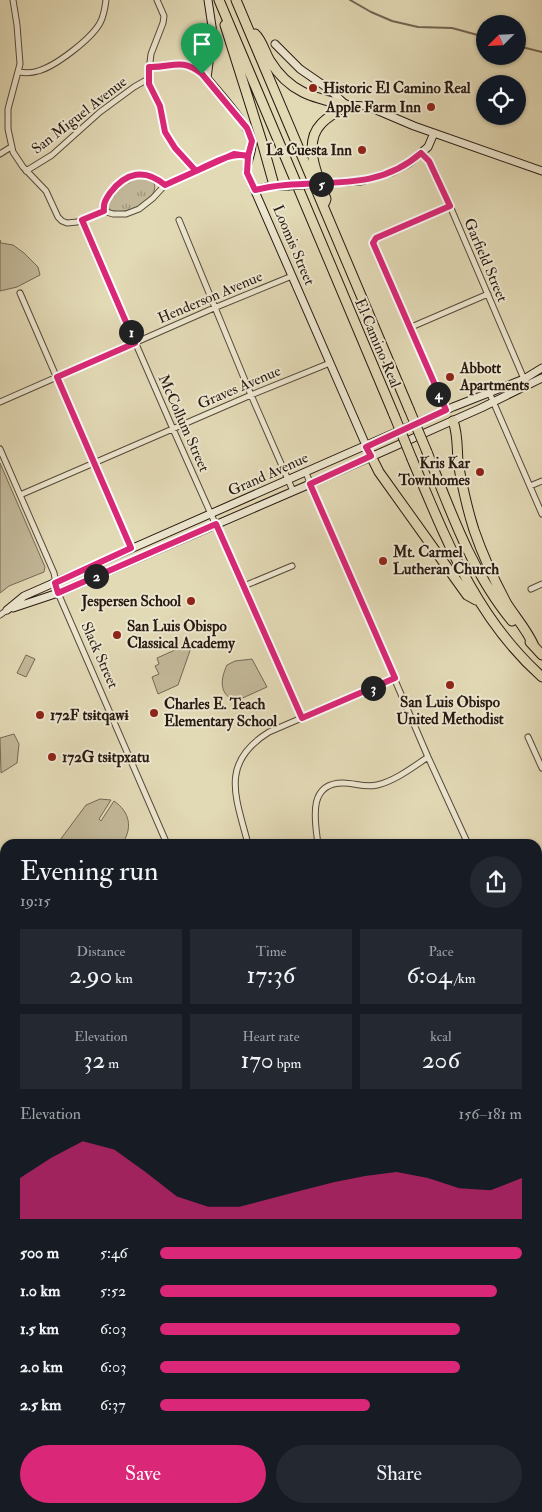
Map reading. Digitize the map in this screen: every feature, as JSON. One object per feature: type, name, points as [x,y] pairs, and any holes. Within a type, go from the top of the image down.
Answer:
[{"type":"highway","name":"El Camino Real","points":[[236,0],[461,534],[480,572],[501,606],[542,655]]},
{"type":"highway","name":"El Camino Real","points":[[220,1],[453,554],[478,600],[509,643],[542,677]]},
{"type":"highway","points":[[220,1],[226,29],[274,186]]},
{"type":"highway","points":[[248,28],[258,36],[273,65],[291,85],[313,97],[346,105]]},
{"type":"highway","points":[[323,208],[326,199],[314,158],[312,140],[321,123],[346,105]]},
{"type":"highway","points":[[453,421],[456,428],[457,454],[462,487],[478,540],[499,590],[527,631],[534,646]]},
{"type":"highway","points":[[371,456],[379,472],[466,595],[478,600]]},
{"type":"street","points":[[13,0],[18,36],[19,72],[8,109],[7,119],[11,147],[26,171],[46,191],[58,217],[62,221],[72,223],[104,211],[112,214],[126,214],[139,209],[165,185],[234,154],[248,156]]},
{"type":"street","points":[[19,72],[38,71],[54,64],[69,54],[99,24],[103,16],[106,0]]},
{"type":"street","points":[[157,0],[164,16],[152,50],[148,79],[160,106],[165,132],[169,140],[196,171]]},
{"type":"street","points":[[207,78],[213,32],[208,0]]},
{"type":"street","points":[[275,44],[300,68],[329,89],[346,105],[367,106],[434,133],[542,171]]},
{"type":"street","points":[[149,67],[185,64],[207,78]]},
{"type":"street","name":"Loomis Street","points":[[207,78],[247,128],[252,141],[248,156],[247,173],[371,456]]},
{"type":"street","name":"San Miguel Avenue","points":[[26,171],[52,155],[100,112],[148,79]]},
{"type":"street","points":[[255,190],[274,186],[370,180],[406,166],[428,147],[434,133]]},
{"type":"street","points":[[0,154],[11,147]]},
{"type":"street","name":"Garfield Street","points":[[421,153],[429,161],[450,206],[524,380]]},
{"type":"street","points":[[104,211],[105,200],[115,187],[128,177],[140,174],[148,175],[165,185]]},
{"type":"street","points":[[450,206],[374,240],[373,243],[409,328],[446,410],[453,421]]},
{"type":"street","name":"McCollum Street","points":[[82,220],[302,718]]},
{"type":"street","points":[[179,220],[250,395],[293,491]]},
{"type":"street","name":"Henderson Avenue","points":[[0,402],[214,308],[292,276]]},
{"type":"street","points":[[20,293],[131,548]]},
{"type":"street","points":[[409,328],[488,294]]},
{"type":"street","name":"Graves Avenue","points":[[20,495],[250,395],[330,363]]},
{"type":"street","name":"Grand Avenue","points":[[0,616],[24,596],[366,447],[446,410],[524,380],[542,368]]},
{"type":"street","name":"Grand Avenue","points":[[7,610],[58,593],[310,484],[453,421],[542,378]]},
{"type":"street","points":[[489,392],[542,514]]},
{"type":"street","name":"Slack Street","points":[[0,449],[54,573],[58,593],[165,839]]},
{"type":"street","points":[[306,473],[428,758],[466,839]]},
{"type":"street","points":[[530,486],[542,481]]},
{"type":"street","points":[[244,586],[292,566]]},
{"type":"street","points":[[531,589],[542,584]]},
{"type":"street","points":[[247,839],[234,784],[237,768],[244,753],[255,741],[269,732],[395,678]]},
{"type":"street","points":[[528,737],[542,768]]},
{"type":"street","points":[[317,839],[314,807],[323,791],[338,783],[368,786],[383,784],[428,758]]},
{"type":"green space","points":[[137,177],[152,179],[155,186],[153,193],[148,199],[132,209],[115,211],[109,209],[109,198],[116,188],[126,181]]},
{"type":"green space","points":[[0,240],[1,243],[13,245],[24,253],[38,267],[40,275],[17,287],[0,291]]},
{"type":"green space","points":[[0,463],[45,567],[44,572],[9,586],[0,593]]},
{"type":"green space","points":[[193,642],[178,685],[158,694],[152,677],[159,674],[155,666],[159,664],[157,658]]},
{"type":"green space","points":[[26,655],[35,659],[26,677],[17,673]]},
{"type":"green space","points":[[252,659],[267,687],[236,701],[226,695],[222,686],[227,665],[235,661]]},
{"type":"green space","points":[[14,734],[19,744],[17,763],[1,773],[0,738]]},
{"type":"green space","points":[[100,799],[111,800],[99,819],[101,821],[114,801],[119,805],[124,810],[129,826],[124,839],[61,839],[86,805]]},
{"type":"waterway","points":[[350,0],[392,21],[418,27],[452,28],[476,35]]},
{"type":"waterway","points":[[526,48],[542,52]]},
{"type":"place","name":"Historic El Camino Real","points":[[313,88]]},
{"type":"place","name":"Apple Farm Inn","points":[[431,107]]},
{"type":"place","name":"La Cuesta Inn","points":[[362,150]]},
{"type":"place","name":"Abbott Apartments","points":[[450,377]]},
{"type":"place","name":"Kris Kar Townhomes","points":[[480,472]]},
{"type":"place","name":"Mt. Carmel Lutheran Church","points":[[383,561]]},
{"type":"place","name":"Jespersen School","points":[[191,601]]},
{"type":"place","name":"San Luis Obispo Classical Academy","points":[[117,635]]},
{"type":"place","name":"San Luis Obispo United Methodist","points":[[450,685]]},
{"type":"place","name":"Charles E. Teach Elementary School","points":[[154,713]]},
{"type":"place","name":"172F tsɨtqawɨ","points":[[40,715]]},
{"type":"place","name":"172G tsɨtpxatu","points":[[52,757]]},
{"type":"route","points":[[202,74],[194,68],[181,64],[149,67],[148,79],[160,106],[165,132],[169,140],[196,171],[234,154],[242,154],[248,156],[247,173],[255,190],[270,186],[356,182],[370,180],[406,166],[421,153],[435,171],[450,206],[376,238],[373,243],[446,410],[366,447],[371,456],[310,484],[395,678],[302,718],[216,524],[58,593],[55,583],[131,548],[57,377],[135,343],[82,220],[104,211],[105,200],[115,187],[128,177],[140,174],[153,176],[165,185],[234,154],[248,156],[252,141],[247,128],[202,74]]}]
